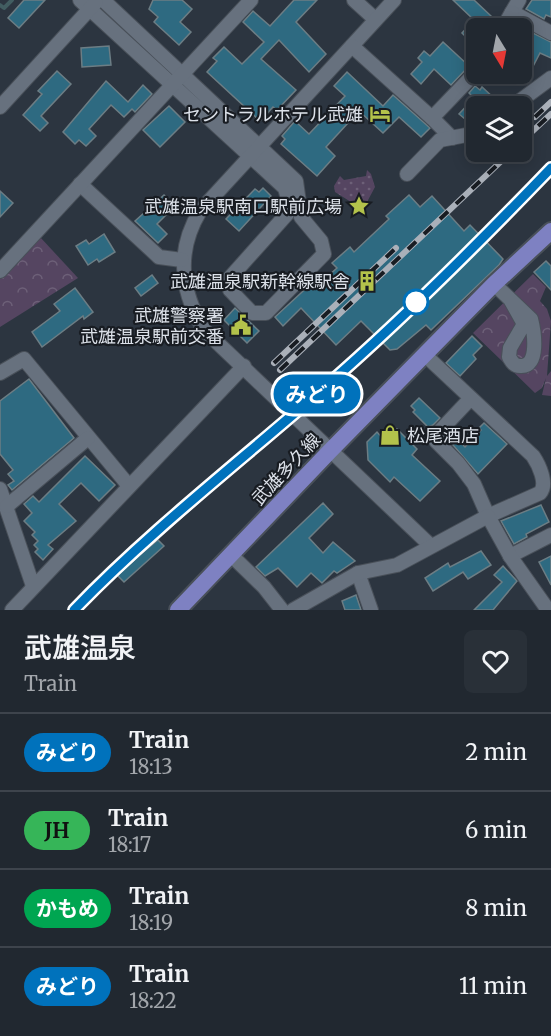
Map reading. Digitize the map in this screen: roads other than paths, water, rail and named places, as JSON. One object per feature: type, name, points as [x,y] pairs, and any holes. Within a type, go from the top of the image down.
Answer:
[{"type":"main road","name":"武雄多久線","points":[[178,610],[494,284],[551,231]]},
{"type":"street","points":[[0,272],[251,0]]},
{"type":"street","points":[[354,0],[375,19]]},
{"type":"street","points":[[394,0],[200,211],[189,231],[182,260],[188,299],[198,320],[222,349],[244,366],[329,452],[431,546]]},
{"type":"street","points":[[93,2],[172,85],[254,150],[296,181],[301,216],[325,249],[322,259],[266,313],[261,315],[252,313],[230,290],[227,281],[287,214],[289,202],[285,188],[254,150],[183,74],[93,2]]},
{"type":"street","points":[[0,106],[93,2]]},
{"type":"street","points":[[515,6],[551,33]]},
{"type":"street","points":[[352,46],[452,138]]},
{"type":"street","points":[[527,96],[551,78]]},
{"type":"street","points":[[432,118],[466,82]]},
{"type":"street","points":[[407,174],[440,140],[466,135]]},
{"type":"street","points":[[80,184],[159,258],[182,260]]},
{"type":"street","points":[[494,284],[510,299]]},
{"type":"street","points":[[293,610],[358,573],[397,565],[488,516],[540,493],[543,486],[541,472],[533,456],[425,355]]},
{"type":"street","points":[[0,373],[24,358],[129,486]]},
{"type":"street","points":[[12,610],[244,366]]},
{"type":"street","points":[[471,398],[437,434],[436,441],[458,463],[474,484],[510,556],[548,610]]},
{"type":"street","points":[[7,506],[88,438]]},
{"type":"street","points":[[0,489],[33,586]]},
{"type":"street","points":[[510,556],[551,535]]},
{"type":"street","points":[[231,555],[264,586],[282,610]]},
{"type":"street","points":[[358,573],[371,610]]},
{"type":"street","points":[[538,596],[551,590]]},
{"type":"waterway","points":[[0,5],[4,8],[12,0]]},
{"type":"railway","points":[[535,117],[551,102]]},
{"type":"railway","points":[[532,132],[551,114]]},
{"type":"railway","points":[[280,370],[500,162]]},
{"type":"railway","points":[[75,610],[353,361],[496,225],[551,168]]},
{"type":"railway","points":[[274,363],[396,248]]},
{"type":"train","name":"みどり","points":[[74,610],[214,483],[326,387],[496,225],[551,168]]},
{"type":"place","name":"セントラルホテル武雄","points":[[380,114]]},
{"type":"place","name":"武雄温泉駅南口駅前広場","points":[[359,206]]},
{"type":"place","name":"武雄温泉駅新幹線駅舎","points":[[367,281]]},
{"type":"place","name":"武雄警察署 武雄温泉駅前交番","points":[[241,325]]},
{"type":"place","name":"松尾酒店","points":[[390,435]]}]
